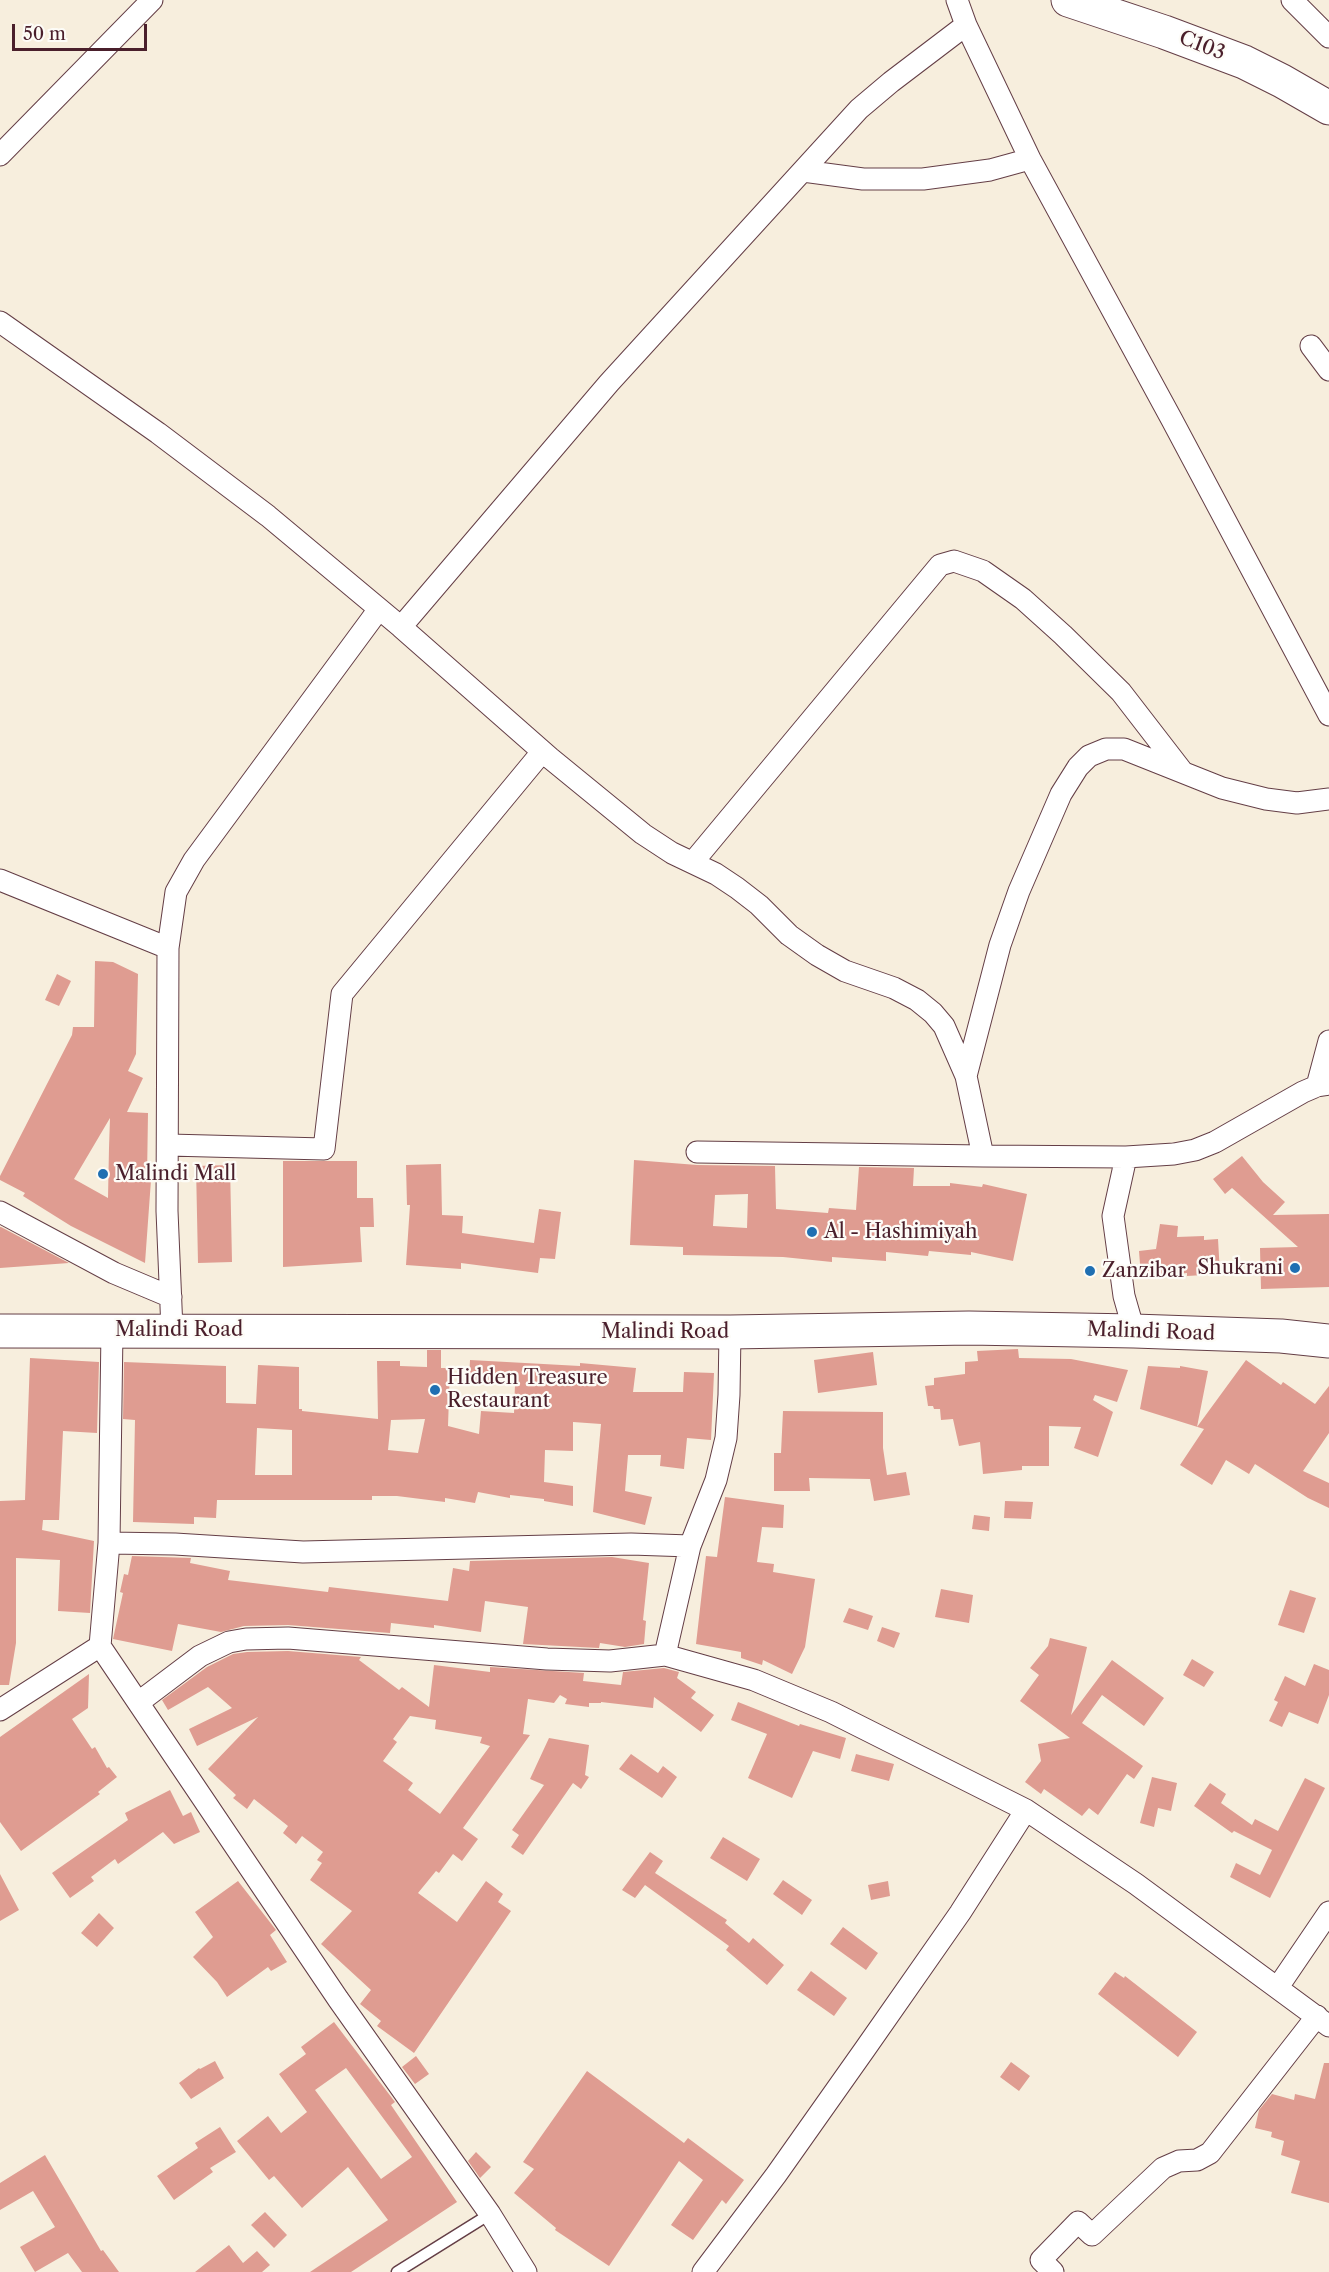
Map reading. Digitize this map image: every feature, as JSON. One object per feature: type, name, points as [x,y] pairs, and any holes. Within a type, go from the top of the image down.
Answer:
[{"type":"highway","name":"C103","points":[[1068,0],[1244,62],[1327,103]]},
{"type":"highway","name":"Malindi Road","points":[[0,1331],[730,1332],[969,1328],[1281,1336],[1329,1341]]},
{"type":"street","points":[[0,155],[152,0]]},
{"type":"street","points":[[957,0],[966,25],[1030,159],[1329,715]]},
{"type":"street","points":[[1292,0],[1329,37]]},
{"type":"street","points":[[401,627],[609,383],[859,109],[891,81],[966,25]]},
{"type":"street","points":[[803,171],[863,179],[913,180],[990,170],[1030,159]]},
{"type":"street","points":[[0,322],[159,433],[268,516],[401,627],[542,752],[643,834],[672,853],[693,862],[737,888],[759,905],[789,934],[817,955],[845,971],[894,988],[917,1000],[933,1013],[944,1026],[966,1076],[983,1156]]},
{"type":"street","points":[[1311,346],[1329,370]]},
{"type":"street","points":[[693,862],[940,565],[954,561],[982,570],[1023,598],[1121,692],[1182,771]]},
{"type":"street","points":[[172,1330],[167,1211],[168,948],[176,892],[194,860],[379,609]]},
{"type":"street","points":[[966,1076],[1000,945],[1019,891],[1061,794],[1078,767],[1089,756],[1106,749],[1124,749],[1222,788],[1266,799],[1297,803],[1329,799]]},
{"type":"street","points":[[169,1145],[324,1149],[342,994],[542,752]]},
{"type":"street","points":[[0,880],[168,948]]},
{"type":"street","points":[[697,1152],[1126,1157],[1174,1154],[1195,1150],[1215,1142],[1323,1085],[1329,1041]]},
{"type":"street","points":[[1126,1157],[1115,1200],[1113,1230],[1126,1303],[1134,1331]]},
{"type":"street","points":[[0,1212],[114,1273],[171,1297]]},
{"type":"street","points":[[112,1330],[109,1543],[100,1646],[338,1999],[490,2214],[526,2272]]},
{"type":"street","points":[[665,1655],[690,1546],[716,1480],[726,1437],[730,1332]]},
{"type":"street","points":[[109,1543],[175,1544],[303,1552],[631,1544],[690,1546]]},
{"type":"street","points":[[139,1702],[200,1656],[229,1642],[246,1639],[288,1638],[547,1659],[610,1661],[665,1655],[754,1680],[831,1712],[1026,1810],[1136,1884],[1323,2021],[1210,2153],[1197,2160],[1179,2161],[1163,2168],[1092,2235],[1078,2222],[1041,2260],[1053,2272]]},
{"type":"street","points":[[0,1710],[100,1646]]},
{"type":"street","points":[[703,2272],[845,2078],[960,1913],[1026,1810]]},
{"type":"street","points":[[1278,1988],[1329,1912]]},
{"type":"lane","points":[[397,2272],[490,2214]]},
{"type":"building","points":[[95,961],[113,962],[138,974],[136,1054],[128,1071],[143,1078],[127,1112],[148,1113],[147,1178],[151,1180],[145,1263],[71,1226],[23,1196],[25,1193],[0,1180],[72,1035],[73,1027],[94,1027]],"holes":[[[110,1118],[108,1198],[74,1179]]]},
{"type":"building","points":[[57,974],[71,981],[59,1006],[45,1000]]},
{"type":"building","name":"Shukrani","points":[[1242,1156],[1263,1182],[1285,1202],[1273,1215],[1329,1214],[1329,1287],[1261,1289],[1260,1248],[1298,1247],[1232,1188],[1225,1194],[1213,1179]]},
{"type":"building","points":[[634,1160],[697,1165],[775,1166],[776,1209],[828,1213],[829,1208],[856,1210],[859,1167],[914,1168],[913,1186],[950,1186],[950,1183],[982,1187],[983,1184],[1027,1194],[1013,1261],[971,1252],[971,1255],[929,1251],[928,1256],[886,1252],[886,1261],[832,1257],[832,1262],[783,1257],[683,1255],[683,1247],[630,1245]],"holes":[[[748,1194],[747,1228],[713,1226],[715,1195]]]},
{"type":"building","points":[[283,1161],[357,1161],[357,1198],[373,1198],[374,1227],[360,1227],[362,1262],[283,1267]]},
{"type":"building","points":[[441,1164],[442,1215],[463,1216],[462,1233],[534,1243],[539,1209],[561,1212],[555,1259],[540,1258],[538,1273],[461,1263],[461,1269],[406,1265],[410,1205],[407,1205],[406,1165]]},
{"type":"building","points":[[230,1165],[232,1262],[198,1263],[196,1166]]},
{"type":"building","points":[[1160,1224],[1178,1226],[1177,1237],[1204,1236],[1204,1240],[1218,1239],[1220,1274],[1187,1276],[1187,1273],[1141,1277],[1139,1251],[1156,1249]]},
{"type":"building","points":[[1,1227],[69,1263],[0,1268]]},
{"type":"building","points":[[1018,1349],[1019,1358],[1071,1359],[1128,1370],[1117,1402],[1095,1395],[1093,1400],[1113,1412],[1098,1457],[1074,1448],[1081,1427],[1049,1426],[1049,1466],[1022,1466],[1022,1470],[983,1474],[980,1442],[959,1446],[953,1419],[941,1420],[940,1409],[928,1406],[925,1386],[934,1385],[934,1378],[965,1374],[965,1362],[978,1361],[977,1351]]},
{"type":"building","points":[[427,1350],[441,1350],[441,1368],[450,1368],[448,1426],[479,1434],[481,1411],[514,1413],[515,1384],[469,1381],[470,1360],[580,1366],[580,1363],[636,1368],[633,1392],[683,1392],[684,1372],[714,1373],[711,1440],[687,1438],[684,1469],[660,1466],[661,1455],[628,1455],[625,1491],[652,1497],[645,1525],[593,1512],[601,1424],[573,1422],[573,1451],[545,1450],[544,1482],[573,1486],[573,1506],[544,1501],[544,1499],[510,1495],[510,1498],[478,1492],[475,1503],[445,1498],[445,1502],[397,1496],[372,1496],[372,1500],[217,1500],[216,1518],[194,1517],[194,1524],[133,1522],[135,1420],[123,1419],[124,1362],[226,1366],[226,1403],[256,1404],[258,1365],[299,1367],[299,1409],[302,1411],[378,1419],[377,1361],[400,1361],[400,1366],[427,1367]],"holes":[[[425,1419],[418,1453],[388,1450],[391,1420]],[[257,1428],[292,1430],[292,1475],[255,1475]]]},
{"type":"building","points":[[873,1352],[877,1385],[818,1393],[814,1360]]},
{"type":"building","points":[[30,1358],[99,1362],[97,1433],[63,1431],[59,1520],[43,1520],[42,1530],[94,1541],[90,1613],[58,1611],[60,1560],[16,1558],[16,1643],[9,1685],[0,1685],[0,1501],[25,1500]]},
{"type":"building","points":[[1246,1360],[1281,1385],[1283,1382],[1315,1404],[1329,1386],[1329,1433],[1303,1471],[1329,1483],[1329,1508],[1308,1498],[1255,1464],[1249,1474],[1226,1460],[1212,1485],[1180,1465],[1204,1429],[1197,1427]]},
{"type":"building","points":[[1148,1366],[1180,1368],[1180,1366],[1208,1371],[1197,1427],[1140,1409]]},
{"type":"building","points":[[783,1411],[883,1412],[883,1448],[887,1475],[906,1472],[910,1495],[874,1501],[870,1479],[809,1478],[810,1491],[774,1491],[774,1453],[781,1453]]},
{"type":"building","points":[[725,1497],[784,1505],[783,1528],[762,1527],[757,1562],[774,1564],[773,1572],[815,1579],[805,1647],[792,1674],[763,1660],[762,1665],[741,1658],[741,1652],[696,1644],[706,1556],[717,1557]]},
{"type":"building","points":[[1005,1501],[1033,1502],[1031,1519],[1004,1518]]},
{"type":"building","points":[[974,1515],[990,1517],[989,1531],[972,1529]]},
{"type":"building","points":[[132,1556],[191,1558],[190,1563],[230,1571],[228,1580],[328,1592],[329,1587],[448,1601],[453,1568],[469,1571],[470,1561],[612,1557],[649,1563],[643,1620],[646,1621],[644,1644],[625,1647],[600,1643],[599,1648],[523,1644],[528,1607],[485,1601],[481,1632],[434,1625],[434,1628],[391,1623],[390,1633],[288,1625],[244,1626],[221,1632],[178,1624],[172,1651],[113,1639],[123,1593],[120,1592],[124,1574],[128,1575]]},
{"type":"building","points":[[941,1589],[973,1595],[969,1623],[935,1617]]},
{"type":"building","points":[[1290,1590],[1316,1598],[1304,1633],[1278,1625]]},
{"type":"building","points":[[849,1608],[873,1616],[868,1630],[843,1622]]},
{"type":"building","points":[[882,1627],[900,1633],[894,1648],[877,1641]]},
{"type":"building","points":[[1050,1638],[1087,1647],[1071,1715],[1112,1660],[1164,1698],[1144,1726],[1102,1695],[1082,1723],[1143,1766],[1134,1779],[1127,1774],[1098,1815],[1089,1808],[1082,1816],[1044,1789],[1041,1794],[1025,1782],[1041,1761],[1038,1744],[1070,1738],[1020,1701],[1039,1675],[1030,1668],[1048,1646]]},
{"type":"building","points":[[288,1651],[361,1657],[359,1660],[399,1690],[402,1687],[429,1707],[434,1665],[490,1672],[490,1667],[584,1673],[583,1681],[621,1685],[623,1672],[664,1668],[679,1672],[677,1678],[696,1692],[691,1698],[714,1715],[701,1732],[654,1697],[653,1708],[601,1702],[589,1703],[589,1707],[565,1704],[567,1699],[560,1695],[554,1703],[528,1699],[523,1734],[530,1735],[463,1828],[478,1839],[462,1861],[453,1854],[439,1873],[436,1871],[418,1893],[457,1922],[486,1881],[503,1894],[498,1902],[511,1911],[414,2053],[377,2026],[381,2021],[360,2004],[371,1990],[321,1944],[352,1911],[310,1880],[322,1863],[317,1860],[323,1852],[302,1836],[296,1844],[283,1833],[288,1826],[254,1799],[247,1809],[233,1798],[236,1795],[208,1769],[258,1717],[197,1746],[189,1729],[232,1708],[208,1687],[168,1710],[162,1700],[207,1667],[233,1654]],"holes":[[[410,1716],[436,1720],[435,1729],[482,1737],[480,1743],[490,1746],[440,1814],[408,1790],[413,1783],[383,1761],[397,1742],[393,1739]]]},
{"type":"building","points":[[1192,1659],[1214,1672],[1204,1687],[1183,1675]]},
{"type":"building","points":[[1314,1664],[1329,1670],[1329,1695],[1318,1724],[1289,1712],[1282,1727],[1269,1721],[1278,1702],[1274,1700],[1285,1676],[1305,1686]]},
{"type":"building","points":[[89,1674],[88,1708],[72,1719],[92,1749],[95,1747],[107,1768],[109,1767],[117,1777],[98,1792],[100,1794],[21,1851],[0,1822],[0,1737]]},
{"type":"building","points":[[738,1702],[799,1726],[800,1724],[846,1738],[840,1759],[813,1751],[792,1798],[748,1778],[767,1734],[731,1720]]},
{"type":"building","points":[[549,1738],[589,1745],[585,1775],[589,1777],[581,1789],[573,1783],[523,1855],[511,1847],[519,1835],[512,1830],[544,1785],[530,1779]]},
{"type":"building","points":[[631,1754],[658,1773],[663,1766],[677,1777],[662,1798],[619,1769]]},
{"type":"building","points":[[856,1754],[894,1764],[889,1781],[851,1771]]},
{"type":"building","points":[[1152,1777],[1177,1783],[1171,1811],[1158,1808],[1154,1827],[1140,1823]]},
{"type":"building","points":[[1305,1778],[1325,1788],[1270,1898],[1230,1877],[1236,1863],[1260,1875],[1272,1850],[1234,1831],[1232,1833],[1194,1806],[1210,1783],[1226,1794],[1221,1803],[1252,1825],[1255,1819],[1278,1831]]},
{"type":"building","points":[[170,1790],[183,1816],[191,1812],[200,1832],[174,1844],[163,1832],[118,1864],[115,1859],[91,1877],[94,1881],[70,1898],[52,1873],[128,1820],[125,1813]]},
{"type":"building","points":[[723,1837],[760,1859],[747,1881],[710,1858]]},
{"type":"building","points":[[650,1852],[663,1861],[655,1873],[727,1920],[725,1923],[749,1943],[753,1938],[784,1965],[767,1985],[726,1950],[729,1946],[645,1885],[635,1898],[622,1890]]},
{"type":"building","points":[[0,1874],[19,1910],[0,1921]]},
{"type":"building","points":[[783,1880],[812,1900],[802,1915],[773,1894]]},
{"type":"building","points":[[238,1881],[276,1930],[270,1935],[287,1962],[271,1971],[268,1967],[227,1997],[217,1982],[193,1957],[213,1937],[195,1912]]},
{"type":"building","points":[[888,1881],[890,1896],[871,1900],[868,1885]]},
{"type":"building","points":[[99,1913],[114,1928],[97,1947],[81,1933]]},
{"type":"building","points":[[843,1927],[878,1953],[866,1970],[830,1944]]},
{"type":"building","points":[[811,1971],[847,1998],[834,2016],[797,1990]]},
{"type":"building","points":[[1115,1972],[1124,1978],[1125,1976],[1197,2032],[1178,2057],[1098,1994]]},
{"type":"building","points":[[334,2022],[395,2102],[391,2105],[457,2202],[351,2272],[310,2272],[388,2220],[348,2167],[302,2208],[274,2176],[269,2180],[237,2141],[268,2116],[281,2133],[307,2112],[279,2074],[306,2054],[301,2047]],"holes":[[[346,2068],[412,2157],[381,2179],[315,2090]]]},
{"type":"building","points":[[416,2056],[429,2074],[415,2084],[402,2067]]},
{"type":"building","points":[[215,2061],[224,2078],[191,2099],[179,2083],[199,2068]]},
{"type":"building","points":[[1011,2062],[1030,2076],[1019,2091],[1000,2077]]},
{"type":"building","points":[[1324,2063],[1329,2063],[1329,2203],[1291,2193],[1300,2161],[1281,2155],[1284,2141],[1271,2137],[1272,2132],[1255,2128],[1259,2110],[1272,2094],[1294,2100],[1295,2094],[1315,2099]]},
{"type":"building","points":[[587,2071],[684,2143],[688,2138],[744,2180],[726,2204],[722,2200],[693,2240],[671,2225],[703,2180],[679,2161],[609,2266],[555,2230],[556,2228],[514,2193],[534,2169],[523,2162]]},
{"type":"building","points":[[220,2127],[236,2152],[210,2168],[213,2172],[174,2200],[157,2176],[198,2148],[195,2143]]},
{"type":"building","points":[[476,2152],[491,2167],[480,2178],[468,2161]]},
{"type":"building","points":[[45,2155],[101,2251],[103,2250],[119,2272],[82,2272],[68,2253],[35,2272],[20,2247],[55,2227],[33,2191],[0,2210],[0,2183]]},
{"type":"building","points":[[265,2212],[287,2235],[274,2248],[251,2225]]},
{"type":"building","points":[[229,2245],[243,2263],[257,2251],[270,2265],[262,2272],[195,2272]]},
{"type":"place","name":"Malindi Mall","points":[[103,1174]]},
{"type":"place","name":"Al - Hashimiyah","points":[[812,1232]]},
{"type":"place","name":"Shukrani","points":[[1295,1268]]},
{"type":"place","name":"Zanzibar","points":[[1090,1271]]},
{"type":"place","name":"Hidden Treasure Restaurant","points":[[435,1390]]}]
